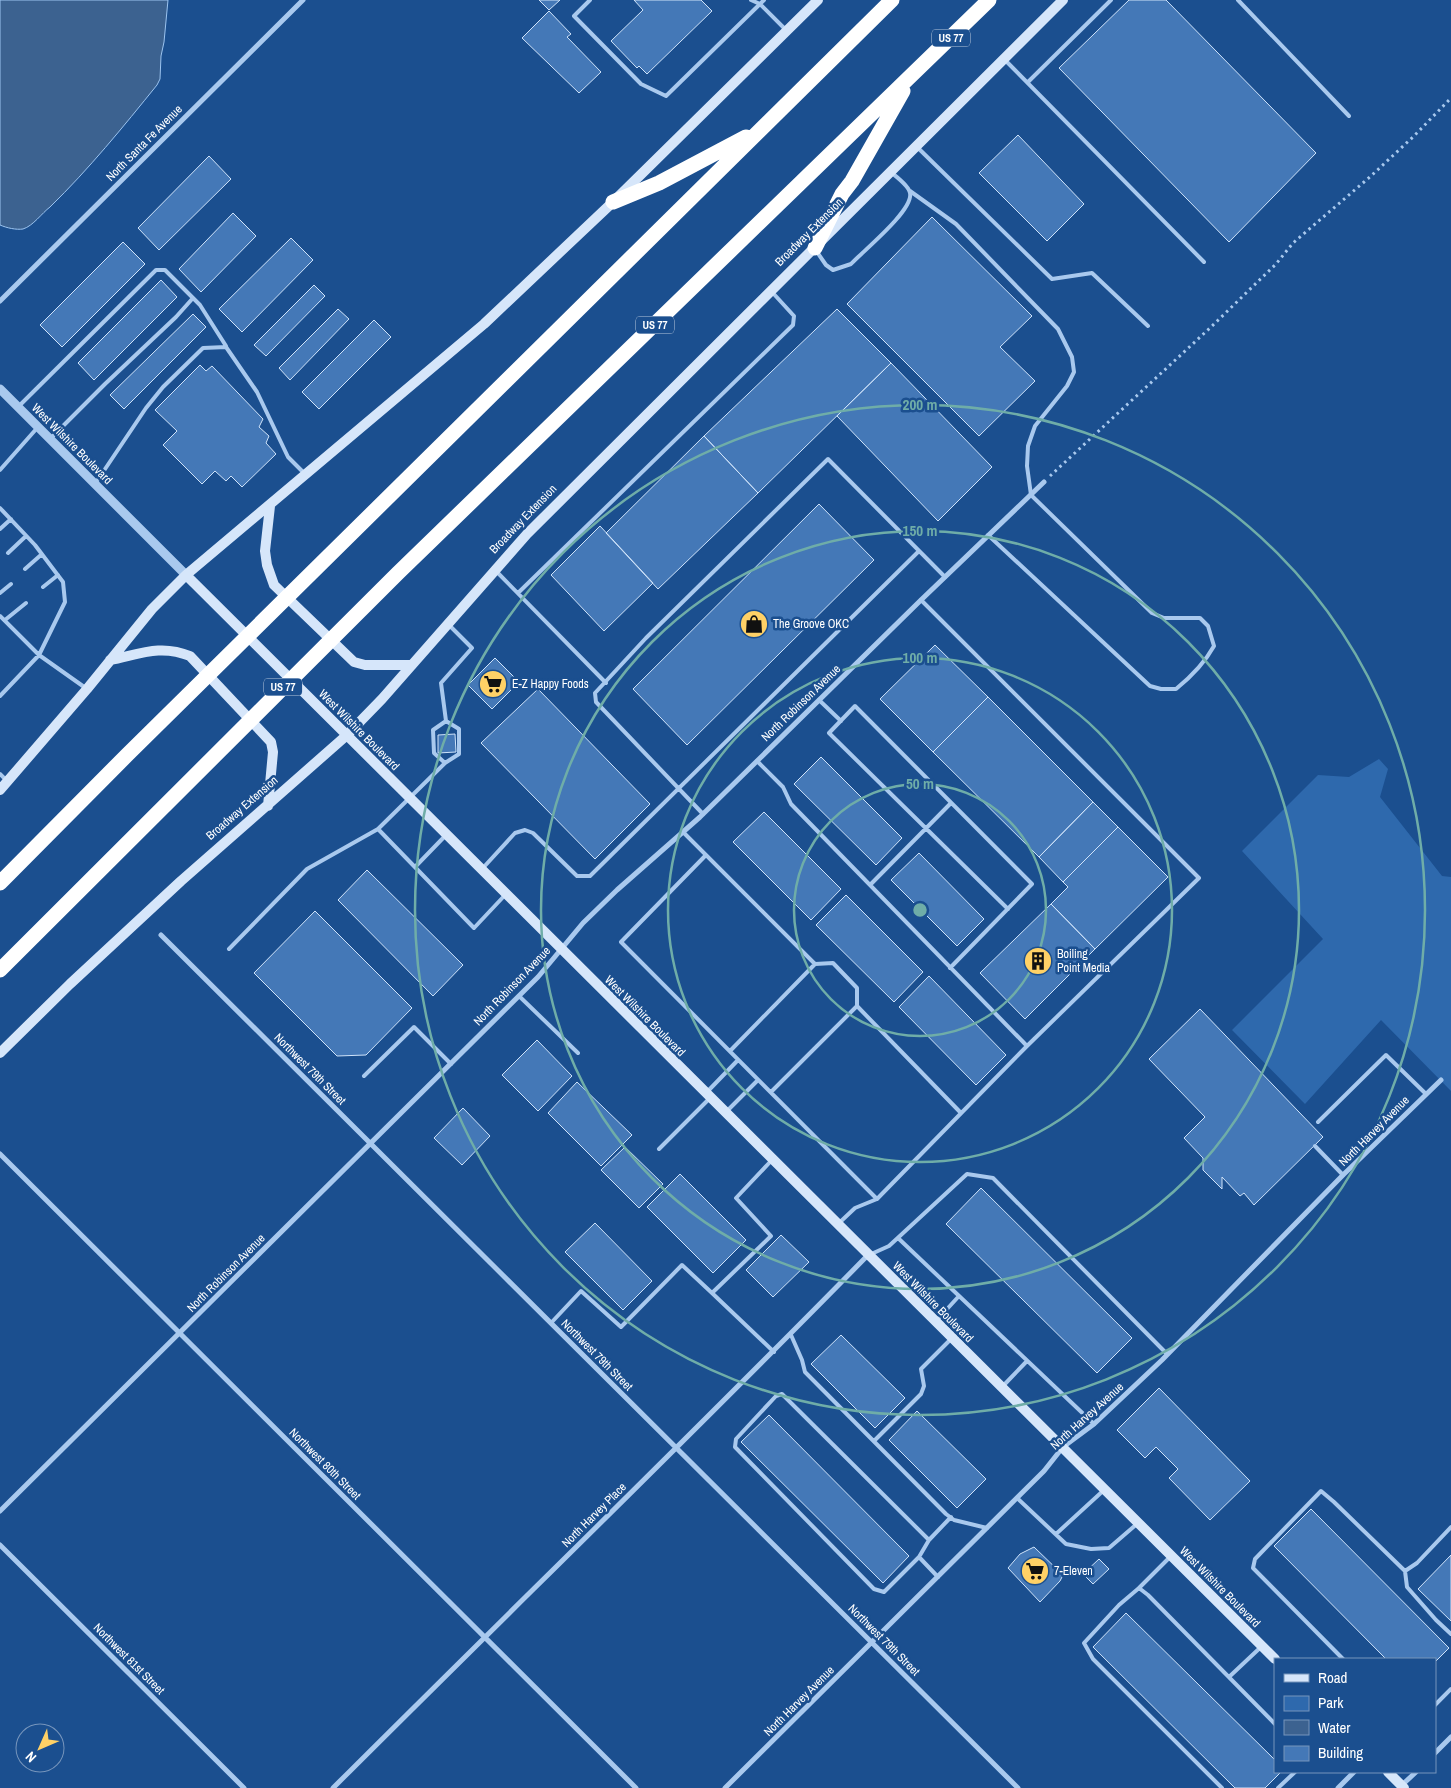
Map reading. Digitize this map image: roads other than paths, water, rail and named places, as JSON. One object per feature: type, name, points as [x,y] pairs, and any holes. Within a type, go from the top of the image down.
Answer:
[{"type":"highway","points":[[0,884],[127,755],[892,0]]},
{"type":"highway","name":"US 77","points":[[0,970],[398,573],[989,0]]},
{"type":"highway","points":[[815,248],[842,194],[852,181],[912,76]]},
{"type":"highway","points":[[613,202],[659,183],[761,129]]},
{"type":"main road","points":[[0,790],[87,689],[152,609],[186,575],[484,324],[613,202],[818,0]]},
{"type":"main road","name":"Broadway Extension","points":[[0,1053],[70,984],[181,881],[347,735],[382,699],[527,534],[1063,0]]},
{"type":"main road","points":[[270,506],[265,551],[266,564],[274,585],[354,662],[365,666],[412,665]]},
{"type":"main road","name":"West Wilshire Boulevard","points":[[186,575],[1274,1658]]},
{"type":"main road","points":[[110,660],[165,649],[177,650],[190,656],[271,742],[273,752],[268,806]]},
{"type":"main road","points":[[1389,1773],[1403,1787]]},
{"type":"street","name":"North Santa Fe Avenue","points":[[0,301],[302,0]]},
{"type":"street","name":"West Wilshire Boulevard","points":[[0,389],[186,575]]},
{"type":"street","name":"North Robinson Avenue","points":[[0,1511],[538,977],[583,923],[617,890],[703,814],[1044,482]]},
{"type":"street","name":"Northwest 79th Street","points":[[161,935],[1018,1788]]},
{"type":"street","name":"North Harvey Avenue","points":[[725,1788],[1044,1471],[1063,1448],[1094,1424],[1167,1354],[1343,1175],[1441,1080]]},
{"type":"street","name":"Northwest 80th Street","points":[[0,1154],[636,1788]]},
{"type":"street","name":"North Harvey Place","points":[[333,1788],[774,1352],[868,1255]]},
{"type":"street","name":"Northwest 81st Street","points":[[0,1544],[244,1788]]},
{"type":"street","points":[[1436,1752],[1451,1737]]},
{"type":"street","points":[[1338,1788],[1353,1773]]},
{"type":"street","points":[[1403,1787],[1415,1773]]},
{"type":"lane","points":[[590,0],[574,16],[641,84],[666,96],[764,0]]},
{"type":"lane","points":[[751,0],[760,2],[787,31]]},
{"type":"lane","points":[[1028,82],[1111,0]]},
{"type":"lane","points":[[1238,0],[1349,116]]},
{"type":"lane","points":[[1004,59],[1204,262]]},
{"type":"lane","points":[[916,146],[1052,279],[1092,272],[1148,326]]},
{"type":"lane","points":[[891,172],[910,191],[956,224],[1058,328],[1072,357],[1074,372],[1067,386],[1034,426],[1028,446],[1027,466],[1031,495],[1152,613],[1164,618],[1200,618],[1208,626],[1214,646],[1207,660],[1176,689],[1150,686],[988,535]]},
{"type":"lane","points":[[815,248],[826,265],[833,270],[851,264],[904,213],[911,197],[910,191]]},
{"type":"lane","points":[[18,407],[156,270],[165,270],[200,304],[257,392],[288,457],[306,475]]},
{"type":"lane","points":[[518,593],[793,325],[794,316],[771,291]]},
{"type":"lane","points":[[50,439],[176,317],[193,298]]},
{"type":"lane","points":[[95,484],[146,408],[163,387],[203,348],[226,346]]},
{"type":"lane","points":[[0,470],[38,427]]},
{"type":"lane","points":[[703,814],[596,702],[595,693],[646,638],[828,458],[945,577]]},
{"type":"lane","points":[[0,508],[42,554],[63,582],[65,602],[39,655],[0,696]]},
{"type":"lane","points":[[0,529],[11,519]]},
{"type":"lane","points":[[8,553],[26,536]]},
{"type":"lane","points":[[482,870],[515,833],[525,830],[533,833],[577,876],[590,876],[919,551]]},
{"type":"lane","points":[[25,569],[42,554]]},
{"type":"lane","points":[[495,570],[606,682]]},
{"type":"lane","points":[[43,587],[58,575]]},
{"type":"lane","points":[[0,593],[11,584]]},
{"type":"lane","points":[[838,1225],[855,1208],[877,1199],[1027,1046],[1199,878],[921,600]]},
{"type":"lane","points":[[5,620],[26,603]]},
{"type":"lane","points":[[0,616],[39,655],[87,689]]},
{"type":"lane","points":[[446,721],[441,684],[472,648],[448,624]]},
{"type":"lane","points":[[819,700],[841,721]]},
{"type":"lane","points":[[950,968],[1008,909],[1032,884],[855,706],[828,733],[1008,909]]},
{"type":"lane","points":[[229,949],[307,869],[378,829],[445,763],[459,754],[459,729],[446,721]]},
{"type":"lane","points":[[445,763],[434,753],[433,730],[446,721]]},
{"type":"lane","points":[[757,760],[783,787],[790,804],[1027,1046]]},
{"type":"lane","points":[[0,774],[8,782]]},
{"type":"lane","points":[[870,885],[951,803]]},
{"type":"lane","points":[[378,829],[474,928],[506,894]]},
{"type":"lane","points":[[683,832],[816,964]]},
{"type":"lane","points":[[415,867],[446,835]]},
{"type":"lane","points":[[706,855],[622,942],[877,1199]]},
{"type":"lane","points":[[730,1051],[816,964],[833,962],[857,988],[857,1006],[961,1113]]},
{"type":"lane","points":[[519,996],[578,1053]]},
{"type":"lane","points":[[771,1092],[857,1006]]},
{"type":"lane","points":[[364,1076],[414,1027],[451,1064]]},
{"type":"lane","points":[[1318,1122],[1386,1055],[1426,1094]]},
{"type":"lane","points":[[660,1149],[738,1060]]},
{"type":"lane","points":[[725,1113],[758,1080]]},
{"type":"lane","points":[[1315,1146],[1343,1175]]},
{"type":"lane","points":[[712,1293],[771,1236],[736,1198],[772,1160]]},
{"type":"lane","points":[[868,1255],[889,1246],[967,1174],[993,1178],[1167,1354]]},
{"type":"lane","points":[[898,1238],[1094,1424]]},
{"type":"lane","points":[[551,1324],[582,1291],[621,1327],[682,1265],[774,1352]]},
{"type":"lane","points":[[935,1322],[959,1296]]},
{"type":"lane","points":[[791,1335],[805,1372],[874,1441],[954,1520],[986,1528]]},
{"type":"lane","points":[[874,1441],[921,1394],[924,1386],[921,1369],[952,1338]]},
{"type":"lane","points":[[1002,1387],[1027,1361]]},
{"type":"lane","points":[[930,1540],[782,1394],[776,1396],[736,1439],[735,1447],[874,1589],[884,1592],[919,1557],[930,1540],[951,1517]]},
{"type":"lane","points":[[1056,1534],[1104,1489]]},
{"type":"lane","points":[[1343,1658],[1253,1568],[1255,1559],[1320,1491],[1334,1502],[1405,1571],[1407,1587],[1451,1634]]},
{"type":"lane","points":[[1017,1498],[1066,1544],[1091,1549],[1109,1548],[1138,1523]]},
{"type":"lane","points":[[1405,1571],[1417,1563],[1451,1527]]},
{"type":"lane","points":[[1171,1556],[1119,1605],[1084,1643],[1094,1659],[1222,1788]]},
{"type":"lane","points":[[919,1557],[938,1576]]},
{"type":"lane","points":[[1139,1588],[1274,1723]]},
{"type":"lane","points":[[1229,1678],[1262,1646]]},
{"type":"lane","points":[[1436,1704],[1451,1689]]},
{"type":"lane","points":[[1269,1718],[1274,1714]]},
{"type":"lane","points":[[1278,1788],[1294,1773]]},
{"type":"water","points":[[0,0],[168,0],[160,79],[157,85],[78,178],[34,222],[23,229],[0,225]]},
{"type":"place","name":"The Groove OKC","points":[[754,624]]},
{"type":"place","name":"E-Z Happy Foods","points":[[493,684]]},
{"type":"place","name":"Boiling Point Media","points":[[1038,961]]},
{"type":"place","name":"7-Eleven","points":[[1035,1571]]}]
